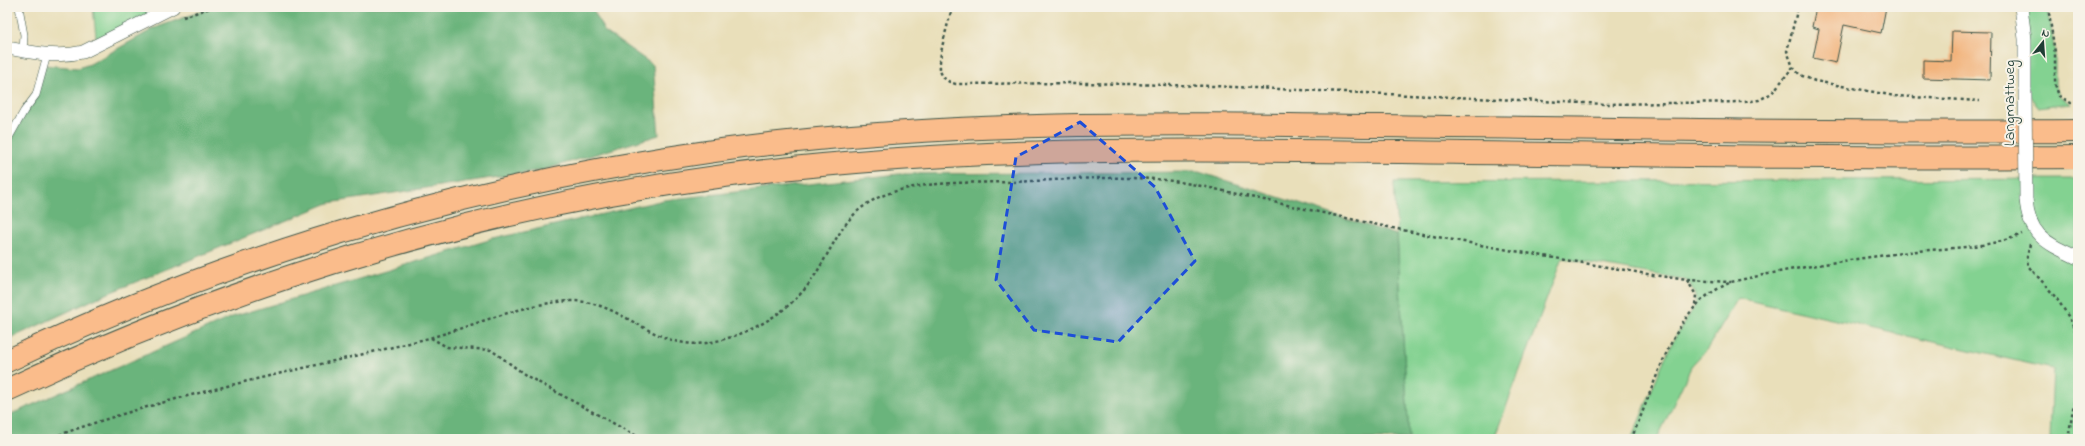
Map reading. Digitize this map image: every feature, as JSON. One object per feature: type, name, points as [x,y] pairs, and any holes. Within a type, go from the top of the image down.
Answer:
[{"type":"highway","points":[[7,361],[91,323],[205,278],[320,239],[398,216],[517,187],[597,170],[716,151],[789,142],[951,129],[1154,124],[1879,132],[2078,131]]},
{"type":"highway","points":[[7,390],[103,346],[177,316],[289,276],[398,243],[483,221],[600,196],[680,182],[799,167],[952,155],[1127,150],[1872,157],[2078,157]]},
{"type":"street","points":[[7,48],[47,56],[68,56],[83,52],[173,7]]},
{"type":"street","name":"Langmattweg","points":[[2022,7],[2025,39],[2026,199],[2027,215],[2033,229]]},
{"type":"street","points":[[2033,229],[2045,240],[2078,258]]},
{"type":"lane","points":[[19,7],[24,35],[23,51]]},
{"type":"lane","points":[[7,141],[14,127],[36,95],[47,56]]},
{"type":"path","points":[[952,7],[941,57],[941,73],[945,80],[956,84],[1091,83],[1212,86],[1606,104],[1744,102],[1759,100],[1772,92],[1793,67]]},
{"type":"path","points":[[1798,7],[1788,51],[1793,67],[1800,75],[1815,80],[1895,96],[1980,101]]},
{"type":"path","points":[[2048,7],[2055,53],[2055,84],[2059,96],[2071,103],[2078,102]]},
{"type":"path","points":[[48,439],[98,420],[222,386],[431,338],[532,307],[554,302],[576,300],[603,306],[664,338],[678,343],[693,345],[726,338],[749,330],[771,318],[797,298],[814,277],[844,225],[868,202],[909,188],[954,184],[1114,178],[1166,180],[1385,226],[1687,280],[1731,282],[1902,253],[1987,244],[2008,240],[2033,229]]},
{"type":"path","points":[[2033,229],[2027,257],[2028,266],[2065,309],[2074,324],[2078,340]]},
{"type":"path","points":[[1687,280],[1696,295],[1695,306]]},
{"type":"path","points":[[1631,439],[1673,340],[1684,321],[1695,306],[1707,296],[1731,282]]},
{"type":"path","points":[[431,338],[447,346],[491,350],[527,376],[642,439]]},
{"type":"path","points":[[2068,439],[2078,379]]},
{"type":"highlighted area","points":[[1080,122],[1155,187],[1195,261],[1118,342],[1034,330],[996,280],[1016,157]]},
{"type":"green space","points":[[93,7],[173,7],[97,46]]},
{"type":"green space","points":[[213,7],[592,7],[604,31],[653,65],[659,135],[543,170],[329,203],[99,297],[7,340],[7,141],[36,95],[45,65],[78,68],[90,64],[155,28]]},
{"type":"green space","points":[[2021,7],[2048,7],[2055,53],[2055,84],[2059,96],[2071,103],[2038,107],[2025,90]]},
{"type":"green space","points":[[1199,172],[1397,235],[1409,439],[7,439],[7,416],[232,317],[489,240],[664,200],[899,174]]},
{"type":"green space","points":[[2078,179],[2078,439],[2050,439],[2053,369],[1738,298],[1707,349],[1692,365],[1657,439],[1631,439],[1667,353],[1695,305],[1694,291],[1687,280],[1562,258],[1494,439],[1409,439],[1394,182]]},
{"type":"building","points":[[1816,7],[1835,11],[1836,7],[1886,7],[1881,33],[1844,25],[1836,63],[1813,58],[1819,29],[1812,27]]},
{"type":"building","points":[[1952,31],[1991,32],[1990,80],[1923,78],[1923,60],[1951,61]]}]
